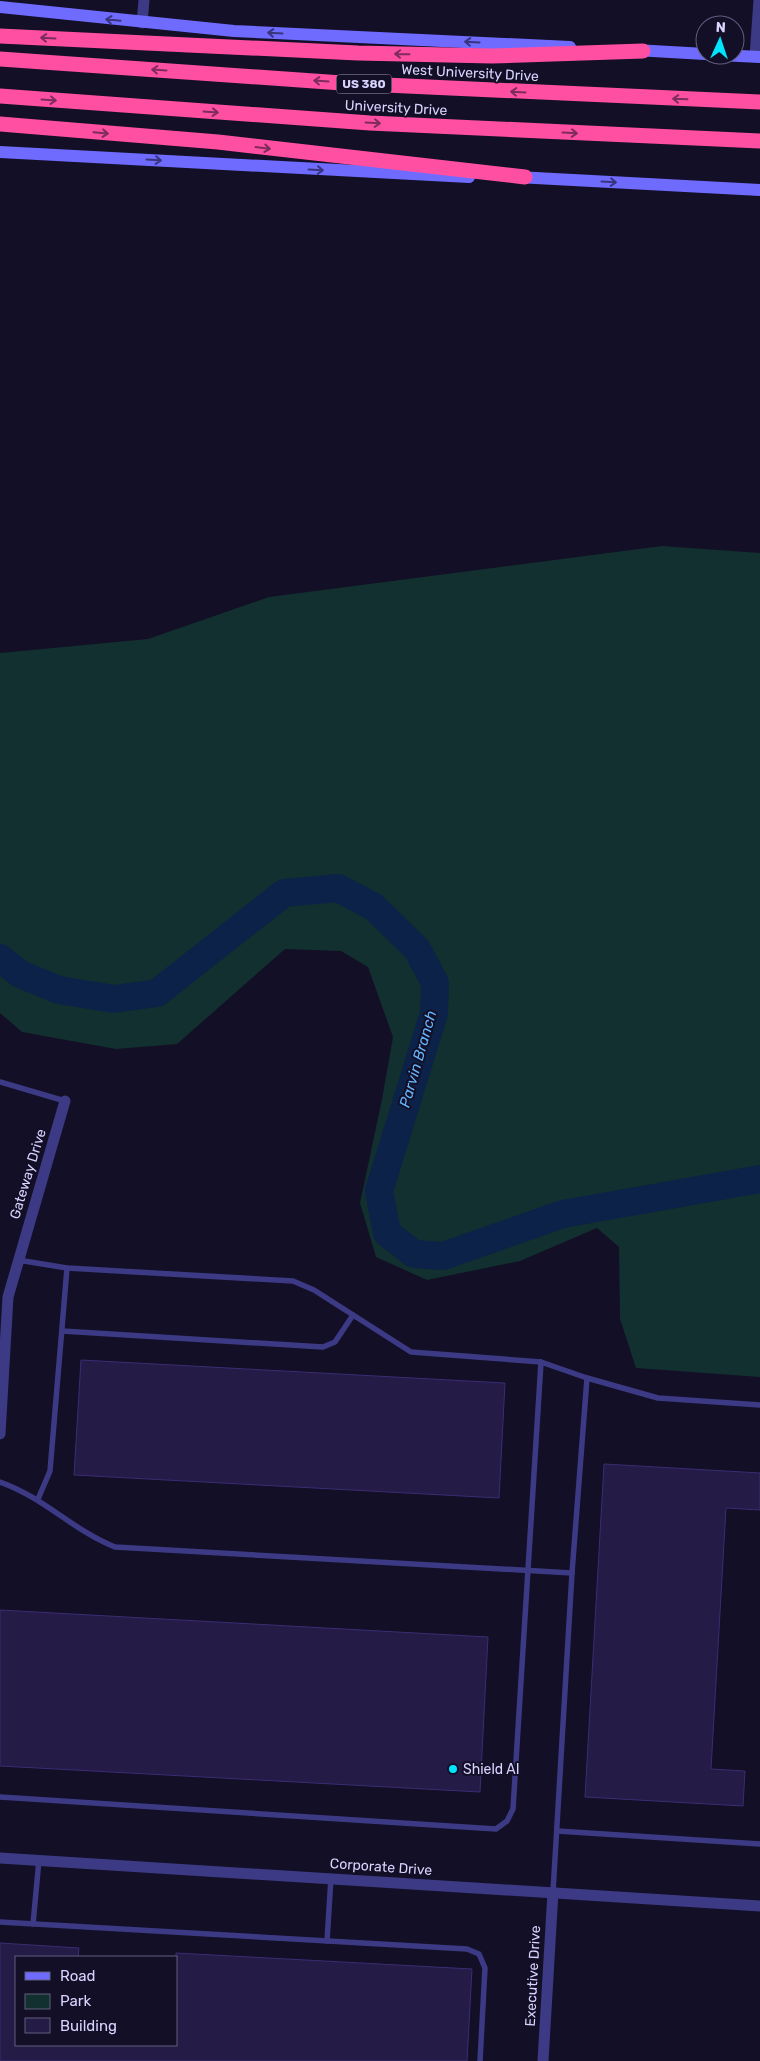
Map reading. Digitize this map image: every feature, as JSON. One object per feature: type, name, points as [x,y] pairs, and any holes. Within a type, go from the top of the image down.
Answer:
[{"type":"highway","points":[[0,36],[358,53],[492,56],[644,51]]},
{"type":"highway","name":"West University Drive","points":[[0,59],[342,83],[760,102]]},
{"type":"highway","name":"University Drive","points":[[0,96],[370,123],[760,141]]},
{"type":"highway","points":[[0,124],[218,142],[525,178]]},
{"type":"main road","points":[[0,7],[234,31],[695,54]]},
{"type":"main road","points":[[0,152],[432,176],[525,178],[760,190]]},
{"type":"street","points":[[142,23],[144,0]]},
{"type":"street","points":[[757,57],[759,0]]},
{"type":"street","name":"Gateway Drive","points":[[0,1434],[2,1369],[8,1297],[65,1101]]},
{"type":"street","name":"Corporate Drive","points":[[0,1858],[760,1906]]},
{"type":"street","name":"Executive Drive","points":[[543,2061],[553,1892]]},
{"type":"lane","points":[[0,1082],[65,1101]]},
{"type":"lane","points":[[18,1260],[67,1268],[293,1281],[314,1290],[411,1352],[541,1362],[587,1378],[658,1398],[760,1405]]},
{"type":"lane","points":[[38,1499],[50,1471],[67,1268]]},
{"type":"lane","points":[[62,1331],[323,1347],[335,1342],[353,1315]]},
{"type":"lane","points":[[0,1797],[496,1829],[507,1821],[513,1809],[541,1362]]},
{"type":"lane","points":[[553,1892],[572,1573],[587,1378]]},
{"type":"lane","points":[[0,1482],[20,1489],[38,1499],[102,1542],[115,1547],[572,1573]]},
{"type":"lane","points":[[557,1831],[760,1844]]},
{"type":"lane","points":[[33,1924],[39,1860]]},
{"type":"lane","points":[[327,1941],[331,1878]]},
{"type":"lane","points":[[0,1922],[467,1949],[479,1954],[485,1968],[480,2061]]},
{"type":"green space","points":[[662,546],[760,553],[760,1377],[636,1368],[620,1319],[619,1247],[597,1228],[520,1261],[427,1280],[376,1257],[360,1203],[393,1037],[368,967],[341,951],[285,949],[177,1044],[116,1049],[22,1032],[0,1013],[0,653],[148,639],[269,597]]},
{"type":"building","points":[[81,1360],[505,1383],[499,1498],[74,1475]]},
{"type":"building","points":[[604,1464],[760,1473],[760,1510],[726,1508],[711,1769],[745,1771],[743,1806],[585,1797]]},
{"type":"building","points":[[0,1610],[488,1637],[480,1792],[0,1766]]},
{"type":"building","points":[[0,1943],[79,1948],[78,1956],[15,1956],[15,2046],[178,2046],[178,1956],[176,1956],[176,1953],[472,1969],[467,2061],[0,2061]]},
{"type":"waterway","name":"Parvin Branch","points":[[0,958],[20,974],[59,990],[114,999],[157,993],[284,893],[338,888],[374,907],[417,949],[435,983],[434,1013],[379,1191],[387,1233],[414,1254],[443,1256],[563,1214],[760,1179]]},
{"type":"place","name":"Shield AI","points":[[453,1769]]}]
